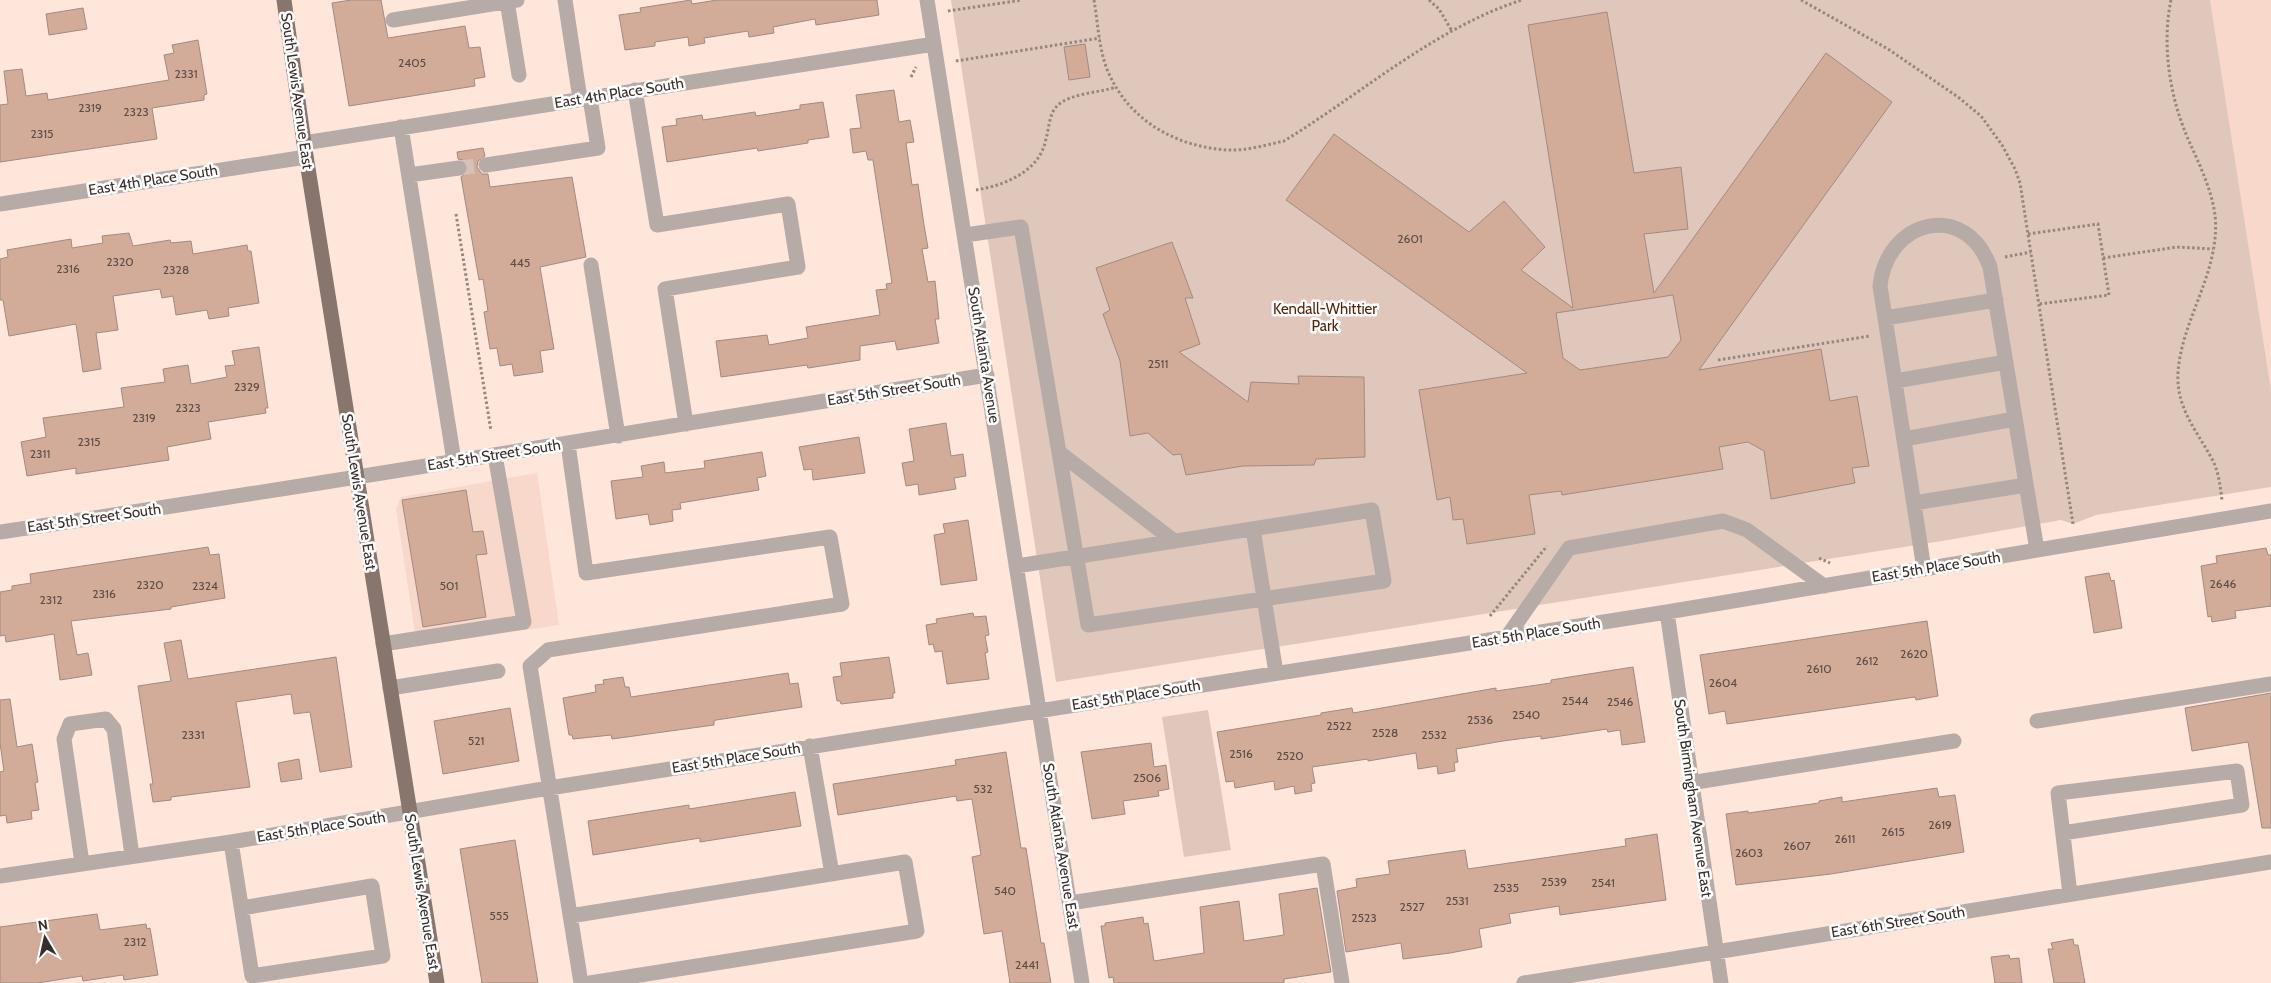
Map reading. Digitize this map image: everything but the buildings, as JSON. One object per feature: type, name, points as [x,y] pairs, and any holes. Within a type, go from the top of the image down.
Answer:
[{"type":"main road","name":"South Lewis Avenue East","points":[[284,0],[305,150],[437,983]]},
{"type":"street","points":[[486,165],[598,148],[585,98],[565,0]]},
{"type":"street","name":"South Atlanta Avenue","points":[[927,0],[988,375],[1039,710]]},
{"type":"street","points":[[393,20],[512,1],[519,76]]},
{"type":"street","name":"East 4th Place South","points":[[0,204],[218,170],[401,128],[934,44]]},
{"type":"street","points":[[635,90],[657,225],[788,204],[798,267],[665,289],[686,424]]},
{"type":"street","points":[[401,128],[454,461]]},
{"type":"street","points":[[409,175],[460,168]]},
{"type":"street","points":[[1924,569],[1880,286],[1885,260],[1902,239],[1917,229],[1926,226],[1946,226],[1964,232],[1978,244],[1987,260],[1996,300],[2036,550]]},
{"type":"street","points":[[965,235],[1021,227],[1060,454],[1077,556],[1088,625],[1384,581],[1372,510],[1077,556],[1016,566]]},
{"type":"street","points":[[592,265],[618,436]]},
{"type":"street","points":[[1885,318],[1996,300]]},
{"type":"street","points":[[1895,381],[2006,362]]},
{"type":"street","name":"East 5th Street South","points":[[0,532],[267,493],[357,476],[618,436],[988,375]]},
{"type":"street","points":[[1904,439],[2016,419]]},
{"type":"street","points":[[568,444],[586,573],[830,537],[842,604],[548,650],[530,666],[581,983]]},
{"type":"street","points":[[1060,454],[1174,541]]},
{"type":"street","points":[[383,644],[524,622],[495,455]]},
{"type":"street","points":[[1914,503],[2026,485]]},
{"type":"street","name":"East 5th Place South","points":[[0,876],[231,842],[810,746],[1667,612],[2271,511]]},
{"type":"street","points":[[1507,637],[1569,548],[1722,521],[1747,530],[1824,586]]},
{"type":"street","points":[[1252,529],[1276,673]]},
{"type":"street","name":"South Birmingham Avenue East","points":[[1667,612],[1690,783],[1721,983]]},
{"type":"street","points":[[390,688],[498,671]]},
{"type":"street","points":[[2037,721],[2271,684]]},
{"type":"street","name":"South Atlanta Avenue East","points":[[1039,710],[1082,983]]},
{"type":"street","points":[[82,863],[64,739],[70,724],[106,720],[114,729],[132,856]]},
{"type":"street","points":[[1690,783],[1954,741]]},
{"type":"street","points":[[810,746],[832,874]]},
{"type":"street","points":[[2062,833],[2242,805],[2237,771],[2058,793],[2062,833],[2070,894]]},
{"type":"street","points":[[231,842],[252,976],[382,956],[372,886],[242,908]]},
{"type":"street","points":[[570,916],[905,862],[916,931],[590,983]]},
{"type":"street","name":"East 6th Street South","points":[[1524,983],[2271,862]]},
{"type":"street","points":[[1070,903],[1323,864],[1342,983]]},
{"type":"path","points":[[948,11],[1022,0]]},
{"type":"path","points":[[1094,0],[1104,59],[1116,87],[1141,118],[1159,132],[1204,147],[1229,150],[1257,148],[1284,141],[1452,31],[1501,7],[1522,0]]},
{"type":"path","points":[[1430,0],[1439,9],[1452,31]]},
{"type":"path","points":[[1801,0],[1923,70],[1981,116],[2015,169],[2020,183],[2073,524]]},
{"type":"path","points":[[2171,0],[2168,18],[2168,56],[2175,102],[2213,204],[2216,233],[2209,270],[2180,359],[2178,375],[2183,408],[2193,430],[2218,472],[2222,500]]},
{"type":"path","points":[[956,61],[1100,38]]},
{"type":"path","points":[[910,77],[916,67]]},
{"type":"path","points":[[976,190],[995,187],[1014,179],[1035,163],[1044,150],[1051,117],[1057,106],[1072,98],[1116,87]]},
{"type":"path","points":[[456,214],[491,431]]},
{"type":"path","points":[[2028,234],[2098,224],[2109,295],[2039,304]]},
{"type":"path","points":[[2103,258],[2177,247],[2213,249]]},
{"type":"path","points":[[1987,260],[2030,252]]},
{"type":"path","points":[[1718,360],[1873,336]]},
{"type":"shaded area","points":[[2210,0],[2271,0],[2271,390]]},
{"type":"shaded area","points":[[537,473],[559,625],[417,646],[396,509],[401,497]]},
{"type":"green space","name":"Kendall-Whittier Park","points":[[951,0],[2210,0],[2271,390],[2271,487],[2096,515],[2073,524],[2061,520],[1948,540],[1056,682]]},
{"type":"green space","points":[[1208,710],[1231,850],[1184,857],[1162,717]]},
{"type":"tunnel","points":[[459,168],[486,165]]}]
